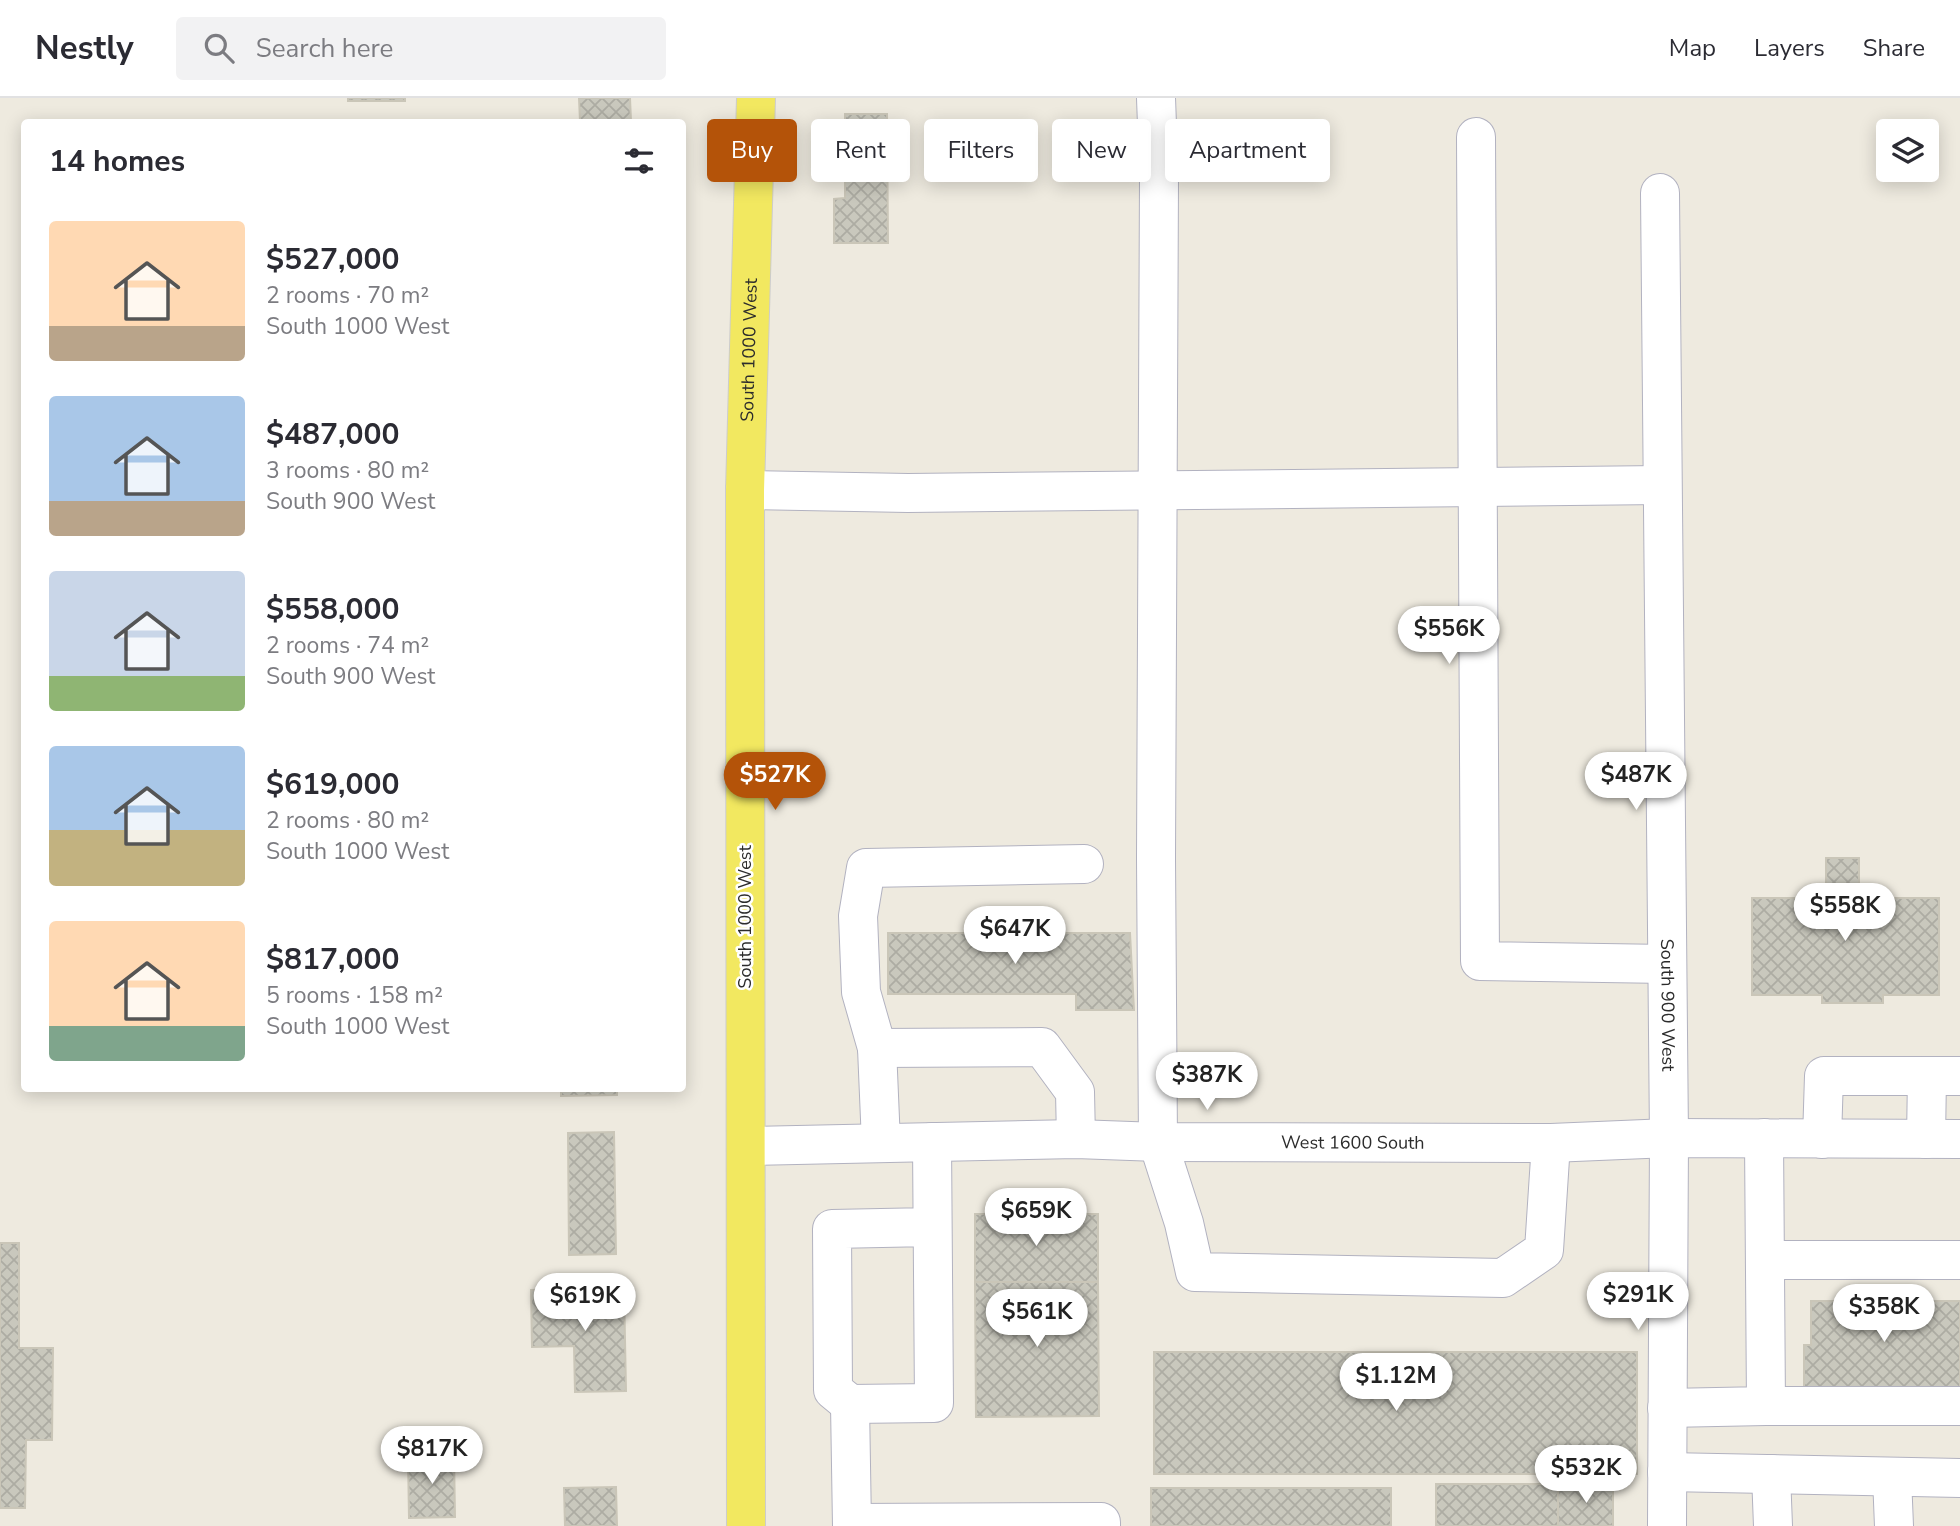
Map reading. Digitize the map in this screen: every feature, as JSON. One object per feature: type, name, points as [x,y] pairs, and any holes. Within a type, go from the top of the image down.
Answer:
[{"type":"main road","name":"South 1000 West","points":[[746,1526],[745,490],[756,98]]},
{"type":"street","points":[[1156,98],[1159,178],[1156,489],[1158,1142],[1184,1223],[1195,1272],[1503,1278],[1544,1250],[1551,1143]]},
{"type":"street","points":[[1476,137],[1480,961],[1667,964]]},
{"type":"street","name":"South 900 West","points":[[1660,193],[1669,1138],[1667,1526]]},
{"type":"street","points":[[745,490],[908,493],[1662,485]]},
{"type":"street","points":[[881,1143],[877,1048],[861,992],[858,916],[866,868],[1084,864]]},
{"type":"street","points":[[877,1048],[1042,1047],[1075,1092],[1076,1139]]},
{"type":"street","points":[[1822,1139],[1824,1076],[1943,1076],[1943,1139]]},
{"type":"street","name":"West 1600 South","points":[[746,1146],[1076,1139],[1158,1142],[1551,1143],[1669,1138],[1943,1139]]},
{"type":"street","points":[[1764,1138],[1766,1406]]},
{"type":"street","points":[[931,1227],[832,1229],[833,1390],[850,1404],[934,1403],[932,1142]]},
{"type":"street","points":[[1765,1260],[1960,1260]]},
{"type":"street","points":[[850,1404],[852,1524],[1101,1522],[1101,1526]]},
{"type":"street","points":[[1667,1408],[1960,1406]]},
{"type":"street","points":[[1667,1472],[1960,1478]]},
{"type":"street","points":[[1771,1474],[1773,1526]]},
{"type":"street","points":[[1892,1477],[1894,1526]]},
{"type":"building","points":[[348,98],[405,98],[405,101],[348,101]]},
{"type":"building","points":[[579,98],[630,98],[631,119],[580,119]]},
{"type":"building","points":[[845,114],[887,114],[887,119],[845,119]]},
{"type":"building","points":[[845,182],[888,182],[888,243],[834,243],[834,199],[845,198]]},
{"type":"building","points":[[1826,858],[1859,858],[1859,898],[1939,898],[1939,995],[1883,995],[1883,1003],[1822,1003],[1822,995],[1752,995],[1752,898],[1826,898]]},
{"type":"building","points":[[888,933],[1130,933],[1134,1010],[1076,1010],[1076,994],[888,994]]},
{"type":"building","points":[[561,1092],[617,1092],[617,1095],[561,1096]]},
{"type":"building","points":[[614,1132],[616,1254],[569,1255],[568,1133]]},
{"type":"building","points":[[975,1214],[1098,1214],[1098,1282],[975,1282]]},
{"type":"building","points":[[0,1243],[19,1243],[19,1348],[53,1348],[52,1440],[26,1440],[25,1508],[0,1508]]},
{"type":"building","points":[[975,1282],[1098,1282],[1099,1416],[976,1417]]},
{"type":"building","points":[[624,1288],[626,1391],[575,1392],[574,1346],[532,1347],[531,1290]]},
{"type":"building","points":[[1811,1301],[1960,1301],[1960,1387],[1804,1387],[1804,1345],[1811,1345]]},
{"type":"building","points":[[1154,1352],[1637,1352],[1637,1474],[1154,1474]]},
{"type":"building","points":[[454,1455],[455,1517],[409,1518],[408,1456]]},
{"type":"building","points":[[1436,1484],[1558,1484],[1558,1526],[1436,1526]]},
{"type":"building","points":[[1558,1484],[1613,1484],[1613,1526],[1558,1526]]},
{"type":"building","points":[[616,1487],[617,1526],[565,1526],[564,1488]]},
{"type":"building","points":[[1151,1488],[1391,1488],[1391,1526],[1151,1526]]}]
